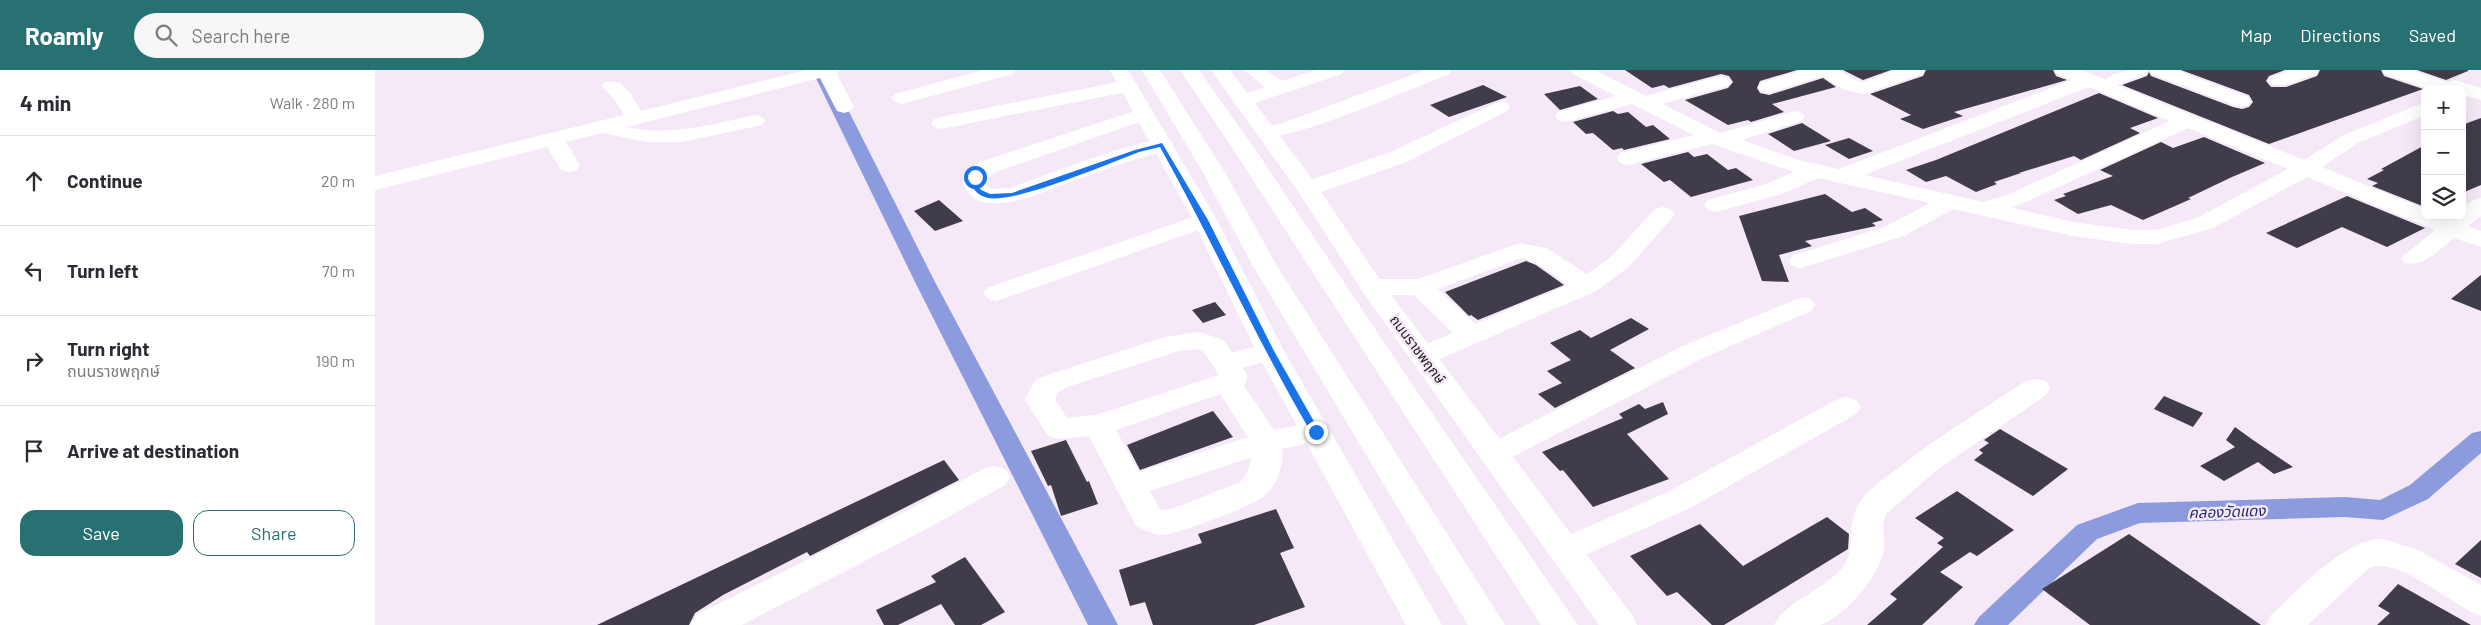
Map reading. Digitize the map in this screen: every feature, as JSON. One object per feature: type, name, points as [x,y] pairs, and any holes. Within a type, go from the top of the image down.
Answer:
[{"type":"street","points":[[375,183],[607,127],[800,75],[828,70],[844,107]]},
{"type":"street","points":[[902,98],[1006,70]]},
{"type":"street","points":[[1151,70],[1213,171],[1265,266],[1487,625]]},
{"type":"street","points":[[1189,70],[1247,154],[1408,400],[1560,625]]},
{"type":"street","points":[[1222,72],[1253,70],[1279,88]]},
{"type":"street","points":[[1243,101],[1335,70]]},
{"type":"street","points":[[1266,132],[1289,128],[1441,70]]},
{"type":"street","points":[[1579,70],[1717,138],[1748,151],[1838,177],[2108,235],[2157,237],[2205,224],[2305,169],[2351,139],[2421,110]]},
{"type":"street","points":[[1768,87],[1824,70],[1851,86],[1864,88],[1915,70]]},
{"type":"street","points":[[2063,70],[2481,240]]},
{"type":"street","points":[[2117,79],[2139,70]]},
{"type":"street","points":[[2159,70],[2241,101]]},
{"type":"street","points":[[2278,81],[2309,70]]},
{"type":"street","points":[[2392,70],[2434,85]]},
{"type":"street","name":"ถนนราชพฤกษ์","points":[[1222,72],[1301,180],[1372,287],[1619,625]]},
{"type":"street","points":[[1838,177],[2089,80]]},
{"type":"street","points":[[1565,116],[1721,82]]},
{"type":"street","points":[[612,86],[623,97],[634,114]]},
{"type":"street","points":[[2167,100],[2201,86]]},
{"type":"street","points":[[1134,94],[1213,171]]},
{"type":"street","points":[[941,123],[1134,94]]},
{"type":"street","points":[[1134,94],[1109,134],[1111,141],[1116,146],[1150,148]]},
{"type":"street","points":[[1134,94],[1150,148],[1205,220],[1270,351],[1423,625]]},
{"type":"street","points":[[1217,111],[1301,180],[1401,156],[1431,143],[1500,107]]},
{"type":"street","points":[[1627,158],[1717,138],[1795,117]]},
{"type":"street","points":[[607,127],[629,135],[669,138],[755,121]]},
{"type":"street","points":[[1981,209],[2013,201],[2186,121]]},
{"type":"street","points":[[1115,126],[988,167],[975,177],[974,184],[978,191],[989,196],[1013,195],[1150,148]]},
{"type":"street","points":[[554,140],[569,166]]},
{"type":"street","points":[[1716,206],[1774,189],[1814,171]]},
{"type":"street","points":[[1801,261],[1910,225],[1931,216],[1948,202]]},
{"type":"street","points":[[2413,258],[2481,205]]},
{"type":"street","points":[[1423,356],[1587,286],[1621,260],[1663,214]]},
{"type":"street","points":[[995,293],[1205,220]]},
{"type":"street","points":[[1372,287],[1421,286],[1520,250],[1540,254],[1587,286]]},
{"type":"street","points":[[1421,286],[1471,335]]},
{"type":"street","points":[[1495,454],[1693,352],[1802,304]]},
{"type":"street","points":[[1098,426],[1148,518],[1160,523],[1177,520],[1251,490],[1260,482],[1265,468],[1265,442],[1227,373],[1214,346],[1208,342],[1199,340],[1175,343],[1057,381],[1045,388],[1040,400],[1048,415],[1059,429],[1098,426],[1227,373],[1270,351]]},
{"type":"street","points":[[1792,625],[1851,584],[1862,566],[1867,548],[1865,524],[1872,510],[1886,494],[1944,449],[2036,388]]},
{"type":"street","points":[[1565,551],[1679,500],[1846,407]]},
{"type":"street","points":[[1131,486],[1265,442],[1316,432]]},
{"type":"street","points":[[709,625],[920,518],[994,477]]},
{"type":"street","points":[[2284,625],[2357,559],[2370,553],[2386,553],[2405,559],[2481,602]]},
{"type":"building","points":[[1625,70],[1797,70],[1760,81],[1757,88],[1760,93],[1769,95],[1823,78],[1836,87],[1772,104],[1784,112],[1751,122],[1748,120],[1728,125],[1685,100],[1728,88],[1733,82],[1729,76],[1721,74],[1669,88],[1664,85],[1652,88]]},
{"type":"building","points":[[1843,70],[1891,70],[1863,80]]},
{"type":"building","points":[[1926,70],[2053,70],[2056,76],[2067,80],[1954,112],[1963,116],[1923,129],[1900,119],[1911,115],[1870,94],[1923,76]]},
{"type":"building","points":[[2181,70],[2285,70],[2269,76],[2266,81],[2271,87],[2286,87],[2317,76],[2320,70],[2381,70],[2384,76],[2421,88],[2269,144],[2122,85],[2147,76],[2149,72],[2151,76],[2233,107],[2242,109],[2249,107],[2253,102],[2249,95]]},
{"type":"building","points":[[2417,70],[2468,70],[2468,71],[2446,80]]},
{"type":"building","points":[[1483,85],[1507,97],[1449,117],[1430,105]]},
{"type":"building","points":[[1580,86],[1598,99],[1560,110],[1544,94]]},
{"type":"building","points":[[2099,93],[2158,118],[2130,128],[2140,133],[2081,160],[2074,156],[1994,182],[1997,184],[1976,192],[1946,176],[1926,182],[1906,170],[1936,160]]},
{"type":"building","points":[[1613,111],[1618,114],[1628,112],[1646,127],[1653,125],[1670,139],[1624,150],[1622,148],[1613,150],[1593,133],[1586,134],[1573,122]]},
{"type":"building","points":[[2481,118],[2481,185],[2466,191],[2466,130],[2466,124]]},
{"type":"building","points":[[1802,123],[1831,141],[1794,151],[1768,134]]},
{"type":"building","points":[[2204,137],[2265,163],[2143,220],[2111,205],[2078,214],[2054,200],[2066,196],[2063,194],[2113,176],[2100,170],[2161,142],[2173,148]]},
{"type":"building","points":[[1849,138],[1873,151],[1849,159],[1825,145]]},
{"type":"building","points":[[2421,147],[2421,205],[2372,186],[2378,183],[2367,179],[2384,170],[2381,169]]},
{"type":"building","points":[[1688,152],[1694,157],[1707,154],[1728,170],[1736,168],[1753,180],[1691,197],[1670,180],[1664,182],[1641,164]]},
{"type":"building","points":[[1825,194],[1852,212],[1865,208],[1883,220],[1872,223],[1876,226],[1805,241],[1812,246],[1779,255],[1789,282],[1762,281],[1739,216]]},
{"type":"building","points":[[2347,196],[2425,228],[2387,247],[2342,227],[2297,248],[2266,233]]},
{"type":"building","points":[[939,200],[963,221],[935,231],[914,211]]},
{"type":"building","points":[[1526,261],[1536,265],[1564,285],[1478,320],[1471,315],[1469,316],[1445,292]]},
{"type":"building","points":[[2481,275],[2481,311],[2451,299]]},
{"type":"building","points":[[1215,302],[1226,315],[1203,323],[1192,310]]},
{"type":"building","points":[[1631,318],[1649,329],[1610,350],[1635,368],[1555,408],[1538,394],[1562,383],[1547,371],[1571,360],[1550,343],[1580,330],[1591,338]]},
{"type":"building","points":[[2164,396],[2203,413],[2193,427],[2154,409]]},
{"type":"building","points":[[1663,402],[1668,414],[1627,434],[1669,479],[1593,507],[1563,470],[1560,471],[1542,452],[1623,418],[1619,414],[1639,404],[1645,409]]},
{"type":"building","points":[[1213,411],[1233,437],[1140,470],[1127,445]]},
{"type":"building","points":[[2235,427],[2293,467],[2274,474],[2258,462],[2224,481],[2200,466],[2235,447],[2226,440]]},
{"type":"building","points":[[2000,429],[2068,469],[2033,496],[1974,460],[1983,453],[1979,450],[1989,443],[1984,440]]},
{"type":"building","points":[[1066,440],[1087,482],[1089,481],[1098,504],[1061,516],[1051,485],[1048,486],[1031,451]]},
{"type":"building","points":[[944,460],[959,480],[810,556],[807,552],[723,595],[695,613],[689,625],[597,625]]},
{"type":"building","points":[[1957,491],[2014,530],[1977,556],[1970,552],[1940,572],[1963,587],[1922,625],[1867,625],[1897,599],[1890,594],[1943,547],[1937,543],[1944,538],[1915,518]]},
{"type":"building","points":[[1276,509],[1294,548],[1280,553],[1305,607],[1254,625],[1153,625],[1145,602],[1130,606],[1119,570],[1202,543],[1198,534]]},
{"type":"building","points":[[1827,517],[1849,534],[1848,549],[1724,625],[1712,625],[1677,592],[1667,596],[1630,556],[1700,524],[1743,566]]},
{"type":"building","points":[[2129,534],[2261,625],[2090,625],[2042,589]]},
{"type":"building","points":[[2481,540],[2481,578],[2455,564]]},
{"type":"building","points":[[965,557],[1005,612],[981,625],[955,625],[941,604],[898,625],[884,625],[876,610],[936,582],[931,576]]},
{"type":"building","points":[[2398,584],[2471,625],[2377,625],[2390,613],[2378,606]]},
{"type":"waterway","points":[[820,70],[925,282],[1103,625]]},
{"type":"waterway","name":"คลองวัดแดง","points":[[1989,625],[2087,532],[2138,513],[2345,507],[2383,510],[2419,492],[2481,439]]},
{"type":"route","points":[[975,177],[974,184],[978,191],[989,196],[1013,195],[1137,151],[1162,145],[1205,220],[1270,351],[1316,432]]}]
